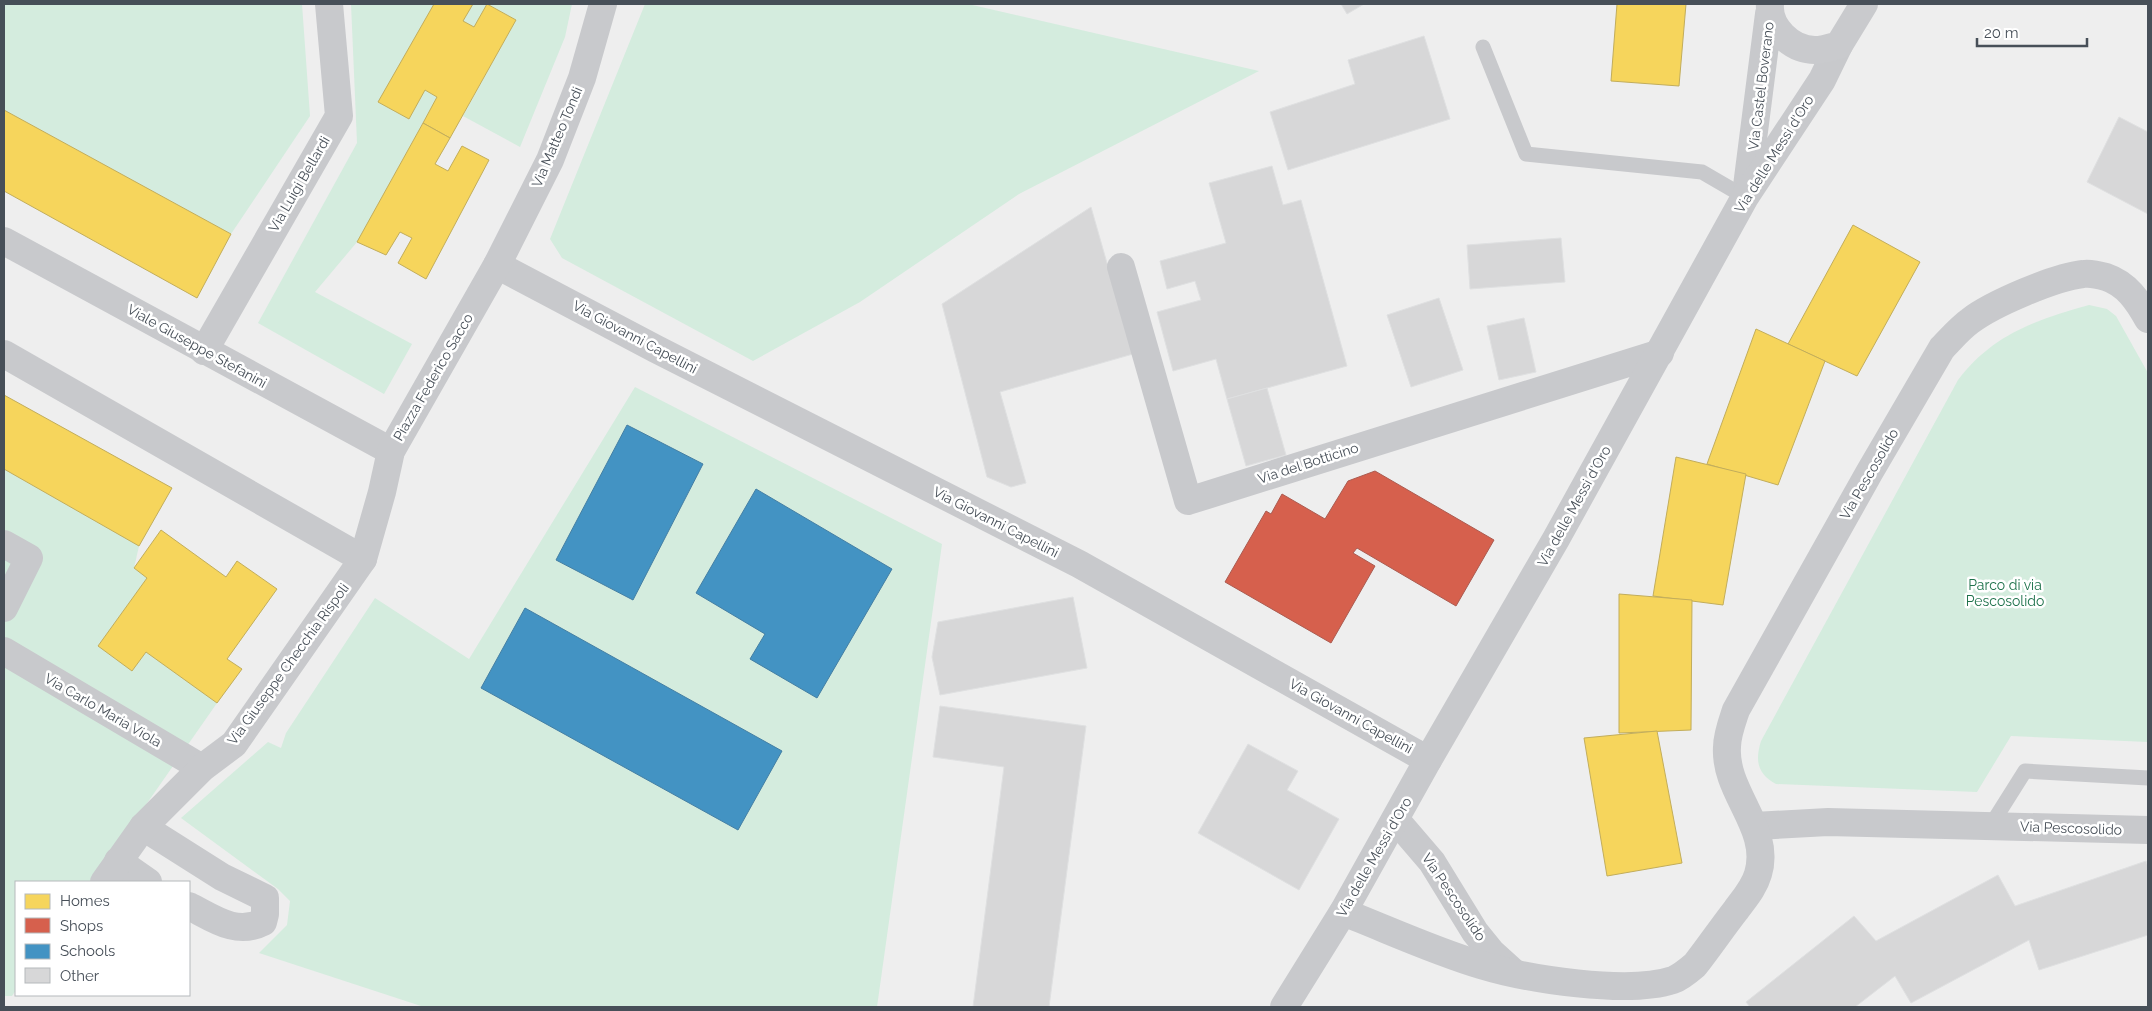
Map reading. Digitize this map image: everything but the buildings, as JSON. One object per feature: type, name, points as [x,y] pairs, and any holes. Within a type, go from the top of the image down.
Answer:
[{"type":"street","name":"Via Luigi Bellardi","points":[[204,350],[338,116],[329,4]]},
{"type":"street","name":"Via Matteo Tondi","points":[[497,265],[560,138],[582,78],[603,4]]},
{"type":"street","name":"Via delle Messi d'Oro","points":[[1284,1007],[1343,912],[1396,820],[1428,760],[1556,539],[1745,198],[1822,80],[1838,45],[1864,4]]},
{"type":"street","points":[[1770,9],[1774,25],[1782,35],[1798,47],[1816,50],[1838,45]]},
{"type":"street","name":"Via Castel Boverano","points":[[1745,198],[1752,157],[1770,9]]},
{"type":"street","name":"Viale Giuseppe Stefanini","points":[[4,241],[391,451]]},
{"type":"street","name":"Via Giovanni Capellini","points":[[497,265],[656,349],[1079,564],[1428,760]]},
{"type":"street","name":"Piazza Federico Sacco","points":[[363,559],[382,492],[391,451],[497,265]]},
{"type":"street","name":"Via del Botticino","points":[[1121,267],[1188,501],[1660,353]]},
{"type":"street","name":"Via Pescosolido","points":[[1343,912],[1450,955],[1483,966],[1545,979],[1617,985],[1672,980],[1695,966],[1750,890],[1757,877],[1760,851],[1755,826],[1733,783],[1726,748],[1736,710],[1869,473],[1942,348],[1955,334],[1986,310],[2004,301],[2069,276],[2085,273],[2105,276],[2122,285],[2136,298],[2148,319]]},
{"type":"street","points":[[4,354],[363,559]]},
{"type":"street","points":[[4,544],[29,558],[4,608]]},
{"type":"street","name":"Via Giuseppe Checchia Rispoli","points":[[144,881],[111,872],[143,827],[202,768],[234,744],[363,559]]},
{"type":"street","name":"Via Carlo Maria Viola","points":[[4,652],[202,768]]},
{"type":"street","name":"Via Pescosolido","points":[[1396,820],[1432,862],[1475,932],[1492,953],[1513,972]]},
{"type":"street","name":"Via Pescosolido","points":[[1755,826],[1828,822],[2148,830]]},
{"type":"street","points":[[143,827],[222,877],[265,898],[265,914],[262,922],[252,927],[235,928],[190,906]]},
{"type":"lane","points":[[1483,47],[1526,154],[1702,172],[1745,198]]},
{"type":"lane","points":[[1991,825],[2025,771],[2148,778]]},
{"type":"green space","points":[[4,4],[302,4],[310,116],[231,234],[4,110]]},
{"type":"green space","points":[[351,4],[434,4],[378,102],[409,119],[425,90],[437,97],[357,242],[315,292],[412,344],[384,394],[258,323],[357,143]]},
{"type":"green space","points":[[473,4],[487,4],[474,27],[463,21]]},
{"type":"green space","points":[[487,4],[572,4],[565,37],[520,147],[463,116],[516,20]]},
{"type":"green space","points":[[645,4],[968,4],[1259,71],[1019,194],[860,302],[753,361],[562,258],[550,239]]},
{"type":"green space","name":"Parco di via Pescosolido","points":[[2089,305],[2107,309],[2116,316],[2148,373],[2148,742],[2011,736],[1977,792],[1776,784],[1765,776],[1759,766],[1758,754],[1761,741],[1958,380],[1972,364],[2001,340],[2033,323]]},
{"type":"green space","points":[[635,387],[942,544],[877,1007],[424,1007],[259,953],[287,925],[290,901],[278,889],[181,818],[268,742],[281,748],[286,733],[375,598],[469,659]],"holes":[[[627,425],[703,465],[632,600],[557,559]],[[756,489],[892,569],[765,634],[696,593]],[[525,608],[781,751],[738,830],[481,688]]]},
{"type":"green space","points":[[4,469],[139,546],[134,568],[147,578],[98,646],[132,671],[146,652],[217,703],[93,881],[15,881],[15,992],[12,996],[4,996]]}]
